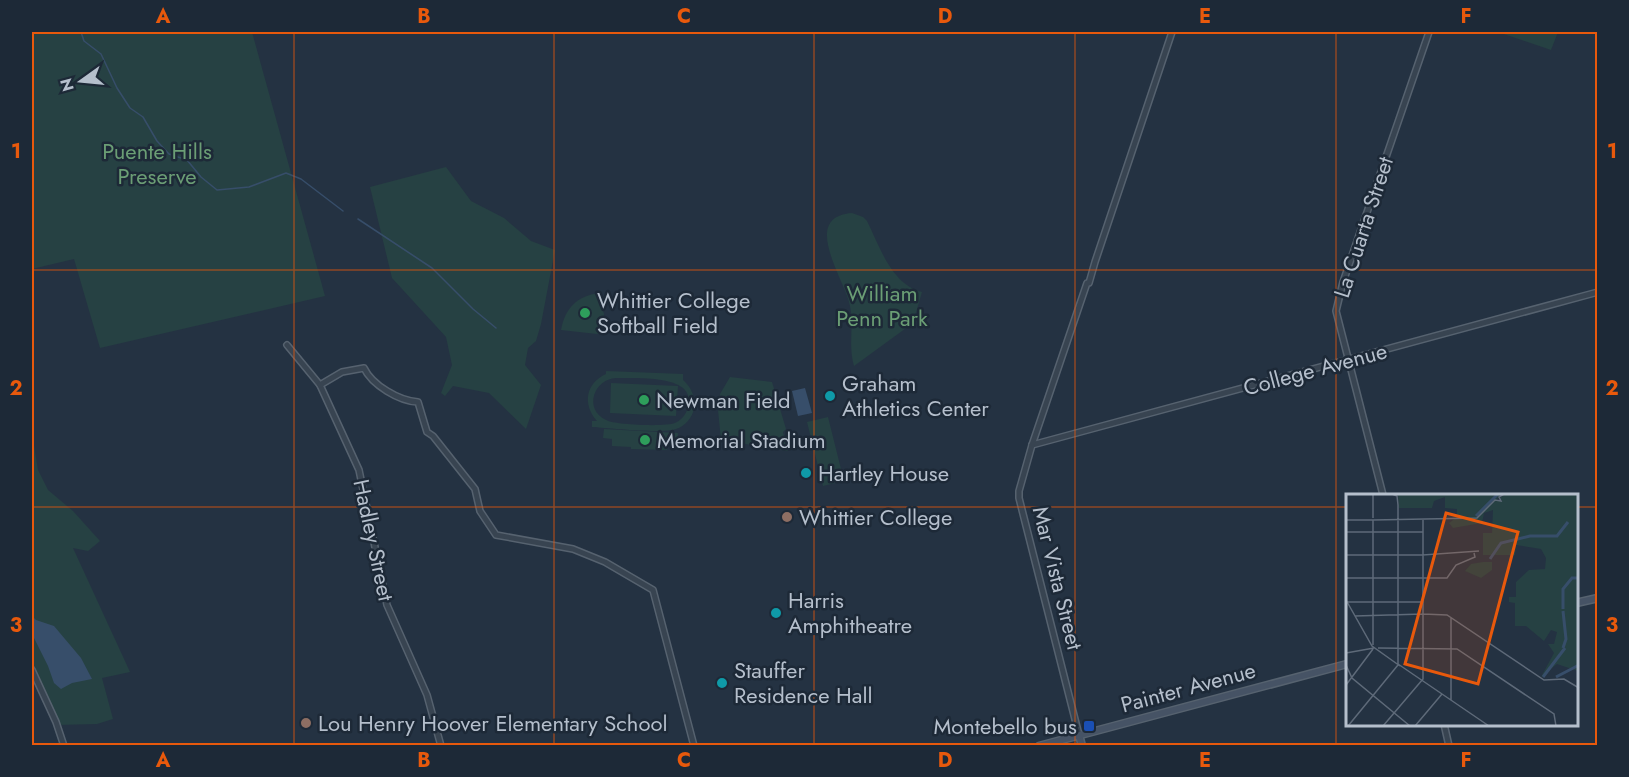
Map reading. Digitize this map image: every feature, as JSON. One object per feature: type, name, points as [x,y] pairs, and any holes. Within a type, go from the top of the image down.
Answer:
[{"type":"main road","points":[[1578,603],[1598,598]]},
{"type":"main road","name":"Painter Avenue","points":[[1039,746],[1346,664]]},
{"type":"main road","name":"Mar Vista Street","points":[[1079,735],[1082,746]]},
{"type":"street","name":"Mar Vista Street","points":[[1079,735],[1019,498],[1032,446],[1092,263],[1095,262],[1172,32]]},
{"type":"street","name":"La Cuarta Street","points":[[1383,494],[1337,320],[1337,300],[1429,32]]},
{"type":"street","name":"College Avenue","points":[[1032,446],[1598,292]]},
{"type":"street","name":"Hadley Street","points":[[287,345],[320,385],[359,470],[385,598],[427,695],[441,746]]},
{"type":"street","points":[[320,385],[342,372],[364,368],[373,381],[401,398],[418,402],[427,432],[433,436],[475,489],[480,510],[496,535],[573,549],[604,562],[653,590],[694,746]]},
{"type":"street","points":[[32,670],[56,722],[64,746]]},
{"type":"street","points":[[1444,726],[1449,746]]},
{"type":"green space","name":"Puente Hills Preserve","points":[[32,32],[252,32],[325,296],[100,348],[74,259],[32,269]]},
{"type":"green space","points":[[1498,32],[1558,32],[1551,50]]},
{"type":"green space","points":[[446,167],[471,201],[504,218],[531,241],[555,250],[541,324],[536,341],[528,348],[525,365],[541,385],[526,429],[489,393],[453,386],[445,396],[441,393],[452,365],[446,337],[392,278],[370,187]]},
{"type":"green space","name":"William Penn Park","points":[[852,213],[867,221],[894,273],[911,288],[922,292],[913,323],[854,366],[851,351],[850,306],[827,238],[829,226],[837,217]]},
{"type":"green space","name":"Whittier College Softball Field","points":[[599,293],[604,314],[602,332],[597,334],[561,330],[573,304],[584,297]]},
{"type":"green space","points":[[606,371],[683,374],[683,380],[694,396],[692,416],[682,426],[669,430],[648,431],[592,427],[592,421],[597,421],[589,408],[588,394],[594,383],[606,374]],"holes":[[[616,378],[664,380],[676,384],[685,390],[689,398],[687,410],[680,420],[670,424],[629,424],[606,420],[595,409],[594,395],[602,383]]]},
{"type":"green space","points":[[730,377],[772,382],[786,429],[783,432],[788,451],[721,440],[718,410],[720,394]]},
{"type":"green space","name":"Newman Field","points":[[611,383],[678,386],[676,416],[610,413]]},
{"type":"green space","points":[[828,417],[844,481],[823,486],[807,422]]},
{"type":"green space","name":"Memorial Stadium","points":[[604,429],[678,433],[677,442],[668,441],[667,450],[612,446],[612,439],[603,438]]},
{"type":"green space","points":[[32,433],[38,470],[48,490],[73,511],[100,541],[88,551],[73,548],[130,672],[102,678],[113,719],[97,724],[56,725],[32,668]]},
{"type":"water","points":[[805,388],[812,413],[798,416],[792,391]]},
{"type":"water","points":[[32,616],[36,620],[54,626],[81,658],[92,679],[72,683],[61,689],[54,683],[32,634]]},
{"type":"waterway","points":[[81,32],[84,41],[101,54],[117,88],[130,108],[143,117],[157,141],[169,154],[187,160],[201,177],[217,190],[249,187],[286,173],[301,179],[343,211]]},
{"type":"waterway","points":[[358,219],[432,268],[473,309],[496,328]]},
{"type":"place","name":"Whittier College Softball Field","points":[[585,313]]},
{"type":"place","name":"Graham Athletics Center","points":[[830,396]]},
{"type":"place","name":"Newman Field","points":[[644,400]]},
{"type":"place","name":"Memorial Stadium","points":[[645,440]]},
{"type":"place","name":"Hartley House","points":[[806,473]]},
{"type":"place","name":"Whittier College","points":[[787,517]]},
{"type":"place","name":"Harris Amphitheatre","points":[[776,613]]},
{"type":"place","name":"Stauffer Residence Hall","points":[[722,683]]},
{"type":"place","name":"Lou Henry Hoover Elementary School","points":[[306,723]]},
{"type":"place","name":"Montebello bus","points":[[1089,726]]}]
